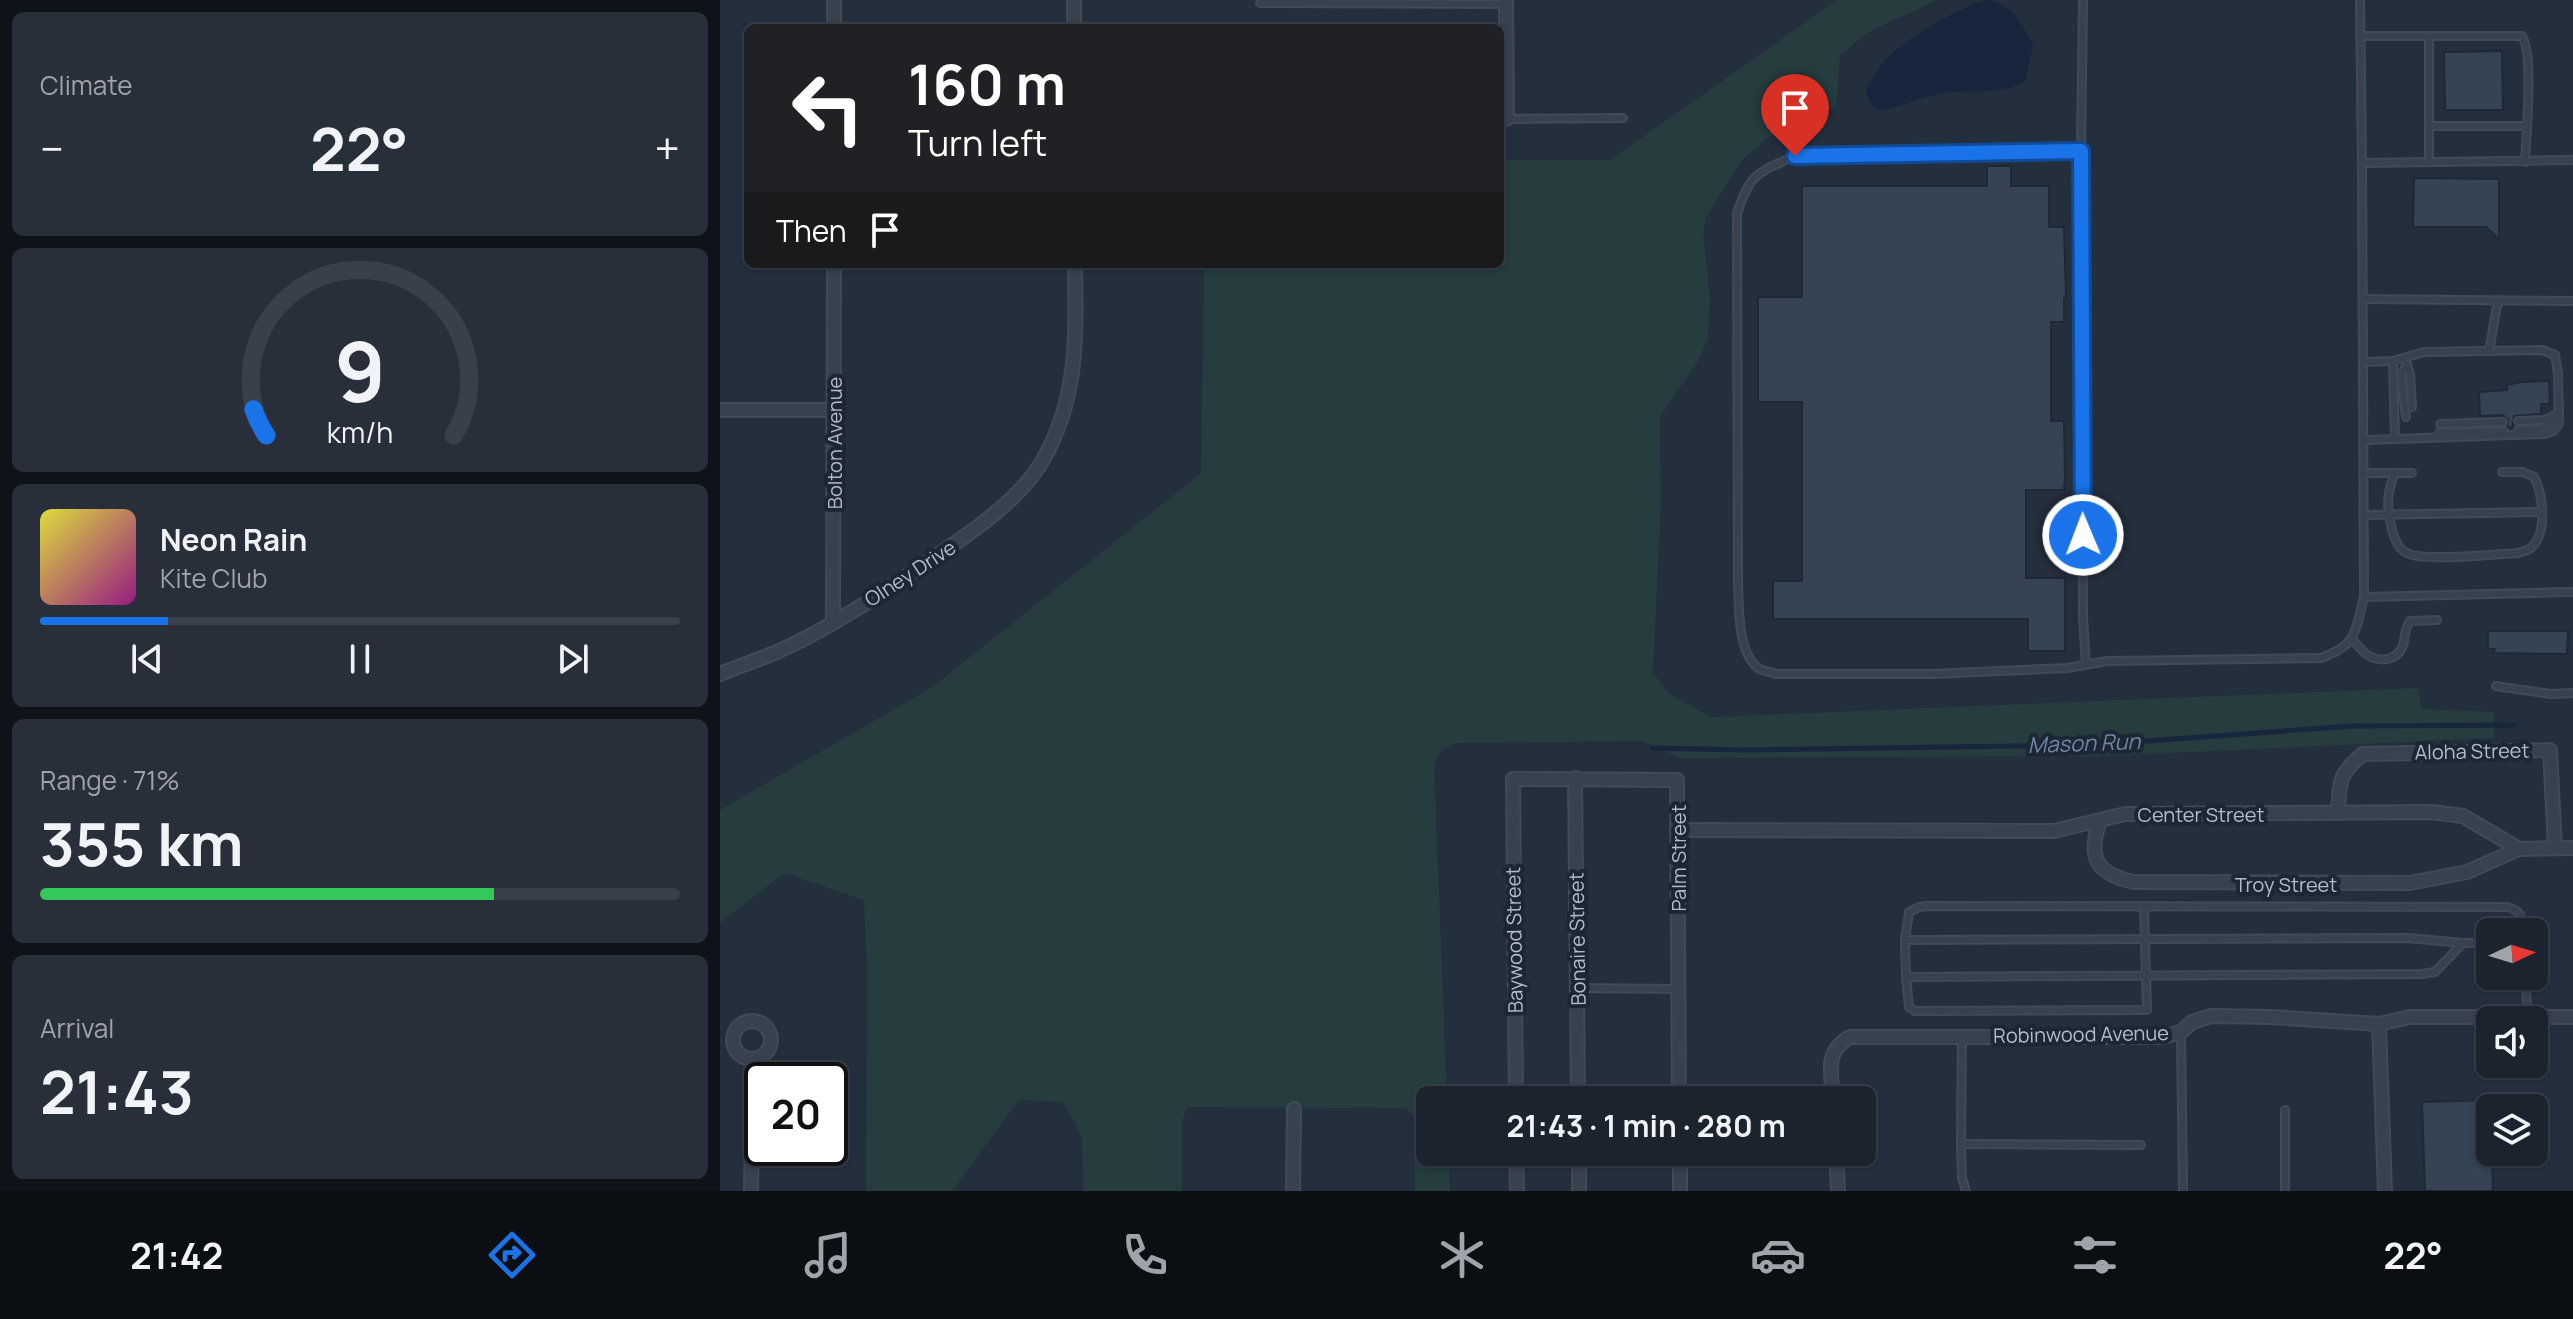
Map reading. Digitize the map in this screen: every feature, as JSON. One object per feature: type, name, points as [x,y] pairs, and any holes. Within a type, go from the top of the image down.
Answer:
[{"type":"street","points":[[834,0],[834,24]]},
{"type":"street","points":[[1074,0],[1074,24]]},
{"type":"street","points":[[1506,2],[1507,119]]},
{"type":"street","name":"Bolton Avenue","points":[[833,621],[834,268]]},
{"type":"street","name":"Olney Drive","points":[[720,674],[774,653],[881,594],[964,537],[1010,500],[1042,462],[1071,386],[1076,334],[1075,268]]},
{"type":"street","points":[[720,410],[834,410]]},
{"type":"street","name":"Aloha Street","points":[[2338,812],[2340,782],[2347,766],[2363,754],[2550,750],[2555,848]]},
{"type":"street","name":"Bonaire Street","points":[[1575,778],[1578,1086]]},
{"type":"street","name":"Palm Street","points":[[1513,779],[1677,780],[1679,1086]]},
{"type":"street","name":"Baywood Street","points":[[1513,779],[1516,1086]]},
{"type":"street","name":"Center Street","points":[[1678,830],[2054,831],[2125,814],[2432,812],[2463,816],[2519,849]]},
{"type":"street","name":"Troy Street","points":[[2100,821],[2092,841],[2097,863],[2113,878],[2134,882],[2410,883],[2467,872],[2519,849]]},
{"type":"street","points":[[2519,849],[2573,848]]},
{"type":"street","name":"Robinwood Avenue","points":[[1832,1086],[1831,1055],[1838,1043],[1850,1037],[2163,1037],[2181,1032],[2192,1022],[2211,1016],[2379,1024],[2410,1017],[2476,1017]]},
{"type":"street","name":"Robinwood Avenue","points":[[2548,1017],[2573,1017]]},
{"type":"street","points":[[2379,1024],[2385,1191]]},
{"type":"street","points":[[751,1191],[753,1060]]},
{"type":"street","points":[[1293,1191],[1294,1109]]},
{"type":"street","points":[[1516,1166],[1517,1191]]},
{"type":"street","points":[[1579,1166],[1579,1191]]},
{"type":"street","points":[[1680,1166],[1680,1191]]},
{"type":"street","points":[[1837,1166],[1838,1191]]},
{"type":"lane","points":[[2083,0],[2083,603],[2086,664]]},
{"type":"lane","points":[[2081,151],[1795,156],[1759,172],[1743,195],[1737,214],[1738,582],[1740,624],[1746,649],[1757,667],[1776,674],[1933,674],[2067,668],[2107,661],[2321,658],[2338,652],[2353,640],[2364,597],[2360,0]]},
{"type":"lane","points":[[1260,3],[1506,2]]},
{"type":"lane","points":[[2360,36],[2522,36],[2526,41],[2527,59],[2525,162]]},
{"type":"lane","points":[[2429,37],[2429,162]]},
{"type":"lane","points":[[1507,119],[1623,118]]},
{"type":"lane","points":[[2429,126],[2526,126]]},
{"type":"lane","points":[[2362,163],[2573,160]]},
{"type":"lane","points":[[2363,299],[2573,301]]},
{"type":"lane","points":[[2489,351],[2498,300]]},
{"type":"lane","points":[[2363,362],[2393,361],[2424,352],[2542,350],[2555,355],[2559,414],[2559,424],[2545,434],[2363,440]]},
{"type":"lane","points":[[2406,417],[2401,375],[2409,357]]},
{"type":"lane","points":[[2393,361],[2395,439]]},
{"type":"lane","points":[[2406,366],[2410,374],[2412,407]]},
{"type":"lane","points":[[2518,421],[2545,420],[2559,414]]},
{"type":"lane","points":[[2518,430],[2544,429],[2552,425],[2559,414]]},
{"type":"lane","points":[[2503,422],[2439,428],[2504,431]]},
{"type":"lane","points":[[2395,473],[2389,486],[2388,515],[2395,541],[2406,553],[2422,556],[2518,553],[2531,548],[2540,533],[2539,487],[2534,477],[2523,472],[2502,472]]},
{"type":"lane","points":[[2363,473],[2412,473]]},
{"type":"lane","points":[[2364,515],[2541,512]]},
{"type":"lane","points":[[2364,597],[2573,592]]},
{"type":"lane","points":[[2353,640],[2367,654],[2382,660],[2393,658],[2403,647],[2405,627],[2410,621],[2437,620]]},
{"type":"lane","points":[[2496,686],[2550,694],[2573,693]]},
{"type":"lane","points":[[2144,906],[2147,1010],[1915,1011],[1909,1007],[1905,940],[1909,912],[1919,907],[2144,906],[2508,907],[2518,910],[2522,918]]},
{"type":"lane","points":[[1905,940],[2408,938],[2476,943]]},
{"type":"lane","points":[[1906,977],[2422,974],[2435,972],[2463,943]]},
{"type":"lane","points":[[1577,988],[1679,989]]},
{"type":"lane","points":[[2181,1032],[2183,1191]]},
{"type":"lane","points":[[1962,1035],[1961,1144],[1962,1178],[1966,1191]]},
{"type":"lane","points":[[2285,1110],[2285,1191]]},
{"type":"lane","points":[[1961,1144],[2141,1145]]},
{"type":"green space","points":[[1837,0],[1937,0],[1865,34],[1840,56],[1836,107],[1767,138],[1742,160],[1706,217],[1703,232],[1710,297],[1708,339],[1698,361],[1660,417],[1661,500],[1653,673],[1669,694],[1711,717],[2418,688],[2422,709],[2494,712],[2494,738],[2099,756],[1681,758],[1642,741],[1457,743],[1442,750],[1434,764],[1446,1086],[1416,1086],[1416,1166],[1449,1166],[1450,1191],[1415,1191],[1414,1117],[1406,1108],[1187,1107],[1182,1121],[1182,1191],[1083,1191],[1082,1137],[1063,1102],[1019,1100],[952,1191],[866,1191],[867,969],[864,900],[784,873],[720,923],[720,810],[931,688],[1201,473],[1204,268],[1504,268],[1504,160],[1610,160]]},
{"type":"water","points":[[1986,0],[2010,10],[2033,45],[2025,82],[1995,91],[1944,93],[1883,111],[1873,105],[1866,89],[1887,58],[1934,24]]},
{"type":"building","points":[[2502,51],[2503,110],[2445,110],[2444,52]]},
{"type":"building","points":[[1987,166],[2011,166],[2011,186],[2049,186],[2049,227],[2064,227],[2066,298],[2064,322],[2051,322],[2051,421],[2064,421],[2064,490],[2026,490],[2026,578],[2065,578],[2065,651],[2028,651],[2028,619],[1773,619],[1773,581],[1802,581],[1802,402],[1758,402],[1758,297],[1802,297],[1802,186],[1987,186]]},
{"type":"building","points":[[2414,178],[2499,179],[2499,239],[2486,227],[2413,227]]},
{"type":"building","points":[[2549,381],[2550,404],[2541,404],[2541,414],[2514,416],[2512,429],[2507,426],[2508,420],[2503,415],[2480,416],[2479,392],[2507,390],[2507,385],[2521,382]]},
{"type":"building","points":[[2488,631],[2568,631],[2567,654],[2493,653],[2495,649],[2488,649]]},
{"type":"building","points":[[2476,1100],[2476,1166],[2492,1166],[2493,1191],[2425,1191],[2422,1102]]},
{"type":"waterway","name":"Mason Run","points":[[1652,748],[1746,750],[2092,745],[2352,726],[2515,725]]},
{"type":"route","points":[[1795,156],[2081,151],[2083,535]]}]
